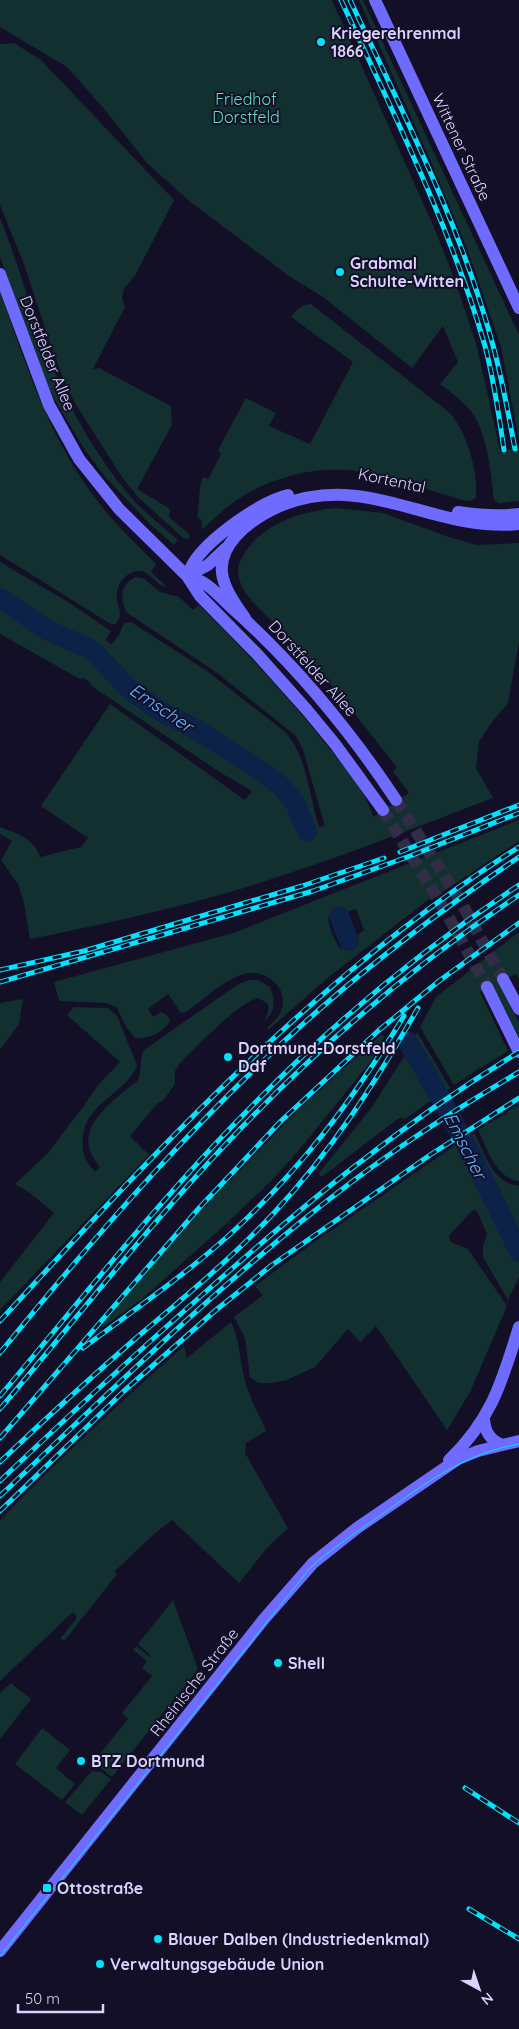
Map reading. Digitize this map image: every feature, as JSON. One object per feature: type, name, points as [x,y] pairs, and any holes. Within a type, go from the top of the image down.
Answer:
[{"type":"main road","name":"Wittener Straße","points":[[376,0],[519,308]]},
{"type":"main road","name":"Dorstfelder Allee","points":[[0,274],[49,405],[79,459],[119,509],[187,576],[200,596],[257,654],[307,710],[335,744],[383,810]]},
{"type":"main road","name":"Kortental","points":[[187,576],[196,558],[253,510],[282,496],[317,488],[350,487],[369,489],[454,511],[484,516],[503,517],[519,514]]},
{"type":"main road","name":"Kortental","points":[[187,576],[208,565],[244,528],[271,510],[289,503],[328,494],[368,496],[452,519],[483,525],[519,524]]},
{"type":"main road","points":[[226,548],[223,564],[224,586],[245,618]]},
{"type":"main road","name":"Dorstfelder Allee","points":[[187,576],[204,581],[245,618],[300,674],[373,766],[396,800]]},
{"type":"main road","points":[[503,979],[519,1010]]},
{"type":"main road","points":[[488,987],[519,1052]]},
{"type":"main road","name":"Rheinische Straße","points":[[421,1483],[466,1444],[484,1420],[504,1376],[519,1327]]},
{"type":"main road","points":[[484,1420],[488,1434],[493,1441],[500,1444]]},
{"type":"main road","name":"Rheinische Straße","points":[[0,1951],[302,1574],[327,1551],[421,1483],[458,1459],[500,1444],[519,1441]]},
{"type":"green space","name":"Friedhof Dorstfeld","points":[[0,0],[332,0],[433,225],[454,278],[476,343],[500,450],[519,449],[519,501],[499,503],[494,500],[487,453],[476,419],[463,403],[440,384],[458,362],[443,326],[412,368],[323,297],[289,276],[188,200],[147,163],[105,110],[67,67],[0,27]]},
{"type":"green space","points":[[359,0],[363,0],[519,335],[519,440],[501,347],[467,248]]},
{"type":"green space","points":[[14,43],[41,60],[174,200],[136,274],[124,289],[122,299],[125,307],[93,369],[99,368],[171,406],[172,425],[137,489],[167,507],[170,510],[169,517],[189,534],[189,538],[185,539],[181,536],[138,497],[124,480],[76,405],[61,373],[24,264],[0,205],[0,44]]},
{"type":"green space","points":[[0,218],[45,348],[79,421],[96,451],[127,492],[138,505],[178,540],[174,545],[151,525],[107,479],[85,450],[53,397],[38,362],[0,257]]},
{"type":"green space","points":[[0,291],[38,394],[61,444],[97,501],[156,564],[151,572],[167,587],[144,572],[135,571],[130,573],[122,580],[118,589],[117,600],[120,614],[115,625],[0,555]]},
{"type":"green space","points":[[311,304],[450,413],[467,442],[475,476],[476,498],[471,501],[462,500],[369,473],[341,470],[312,471],[283,478],[256,489],[232,503],[202,530],[201,520],[197,517],[201,482],[203,477],[208,479],[221,454],[218,450],[246,398],[276,413],[269,426],[310,444],[353,362],[291,317],[299,308]]},
{"type":"green space","points":[[336,508],[383,513],[476,545],[519,543],[519,642],[508,703],[492,722],[479,742],[476,768],[493,798],[334,858],[237,890],[134,917],[30,939],[24,903],[18,884],[1,860],[12,841],[0,834],[0,827],[29,841],[34,845],[40,857],[81,847],[88,838],[41,806],[110,704],[245,800],[252,791],[221,773],[90,685],[91,683],[83,678],[80,679],[0,634],[0,562],[68,602],[111,631],[106,640],[111,645],[119,635],[124,623],[131,622],[207,671],[284,731],[292,740],[303,764],[319,827],[325,826],[303,750],[296,736],[216,672],[126,612],[122,600],[123,589],[135,577],[143,578],[160,592],[179,597],[193,610],[199,605],[234,640],[317,733],[356,783],[373,817],[409,793],[393,771],[397,768],[353,711],[306,656],[256,606],[242,586],[238,574],[239,563],[245,553],[254,541],[274,525],[298,515]]},
{"type":"green space","points":[[519,820],[519,841],[432,899],[429,899],[330,976],[268,1030],[267,1028],[280,1013],[283,1004],[282,995],[274,981],[267,976],[258,974],[250,973],[234,978],[186,1012],[181,1013],[168,994],[148,1009],[153,1017],[161,1012],[167,1015],[170,1021],[164,1029],[145,1038],[135,1038],[127,1028],[117,1008],[107,1003],[59,1000],[54,982],[233,933]],"holes":[[[356,909],[364,930],[340,949],[332,934],[328,919]]]},
{"type":"green space","points":[[519,932],[519,979],[516,974],[499,983],[519,1023],[519,1037],[493,986],[480,992],[508,1051],[454,1085],[420,1027],[436,997]]},
{"type":"green space","points":[[249,980],[258,980],[270,987],[274,1005],[269,1017],[265,1021],[269,1008],[267,1003],[258,998],[249,1002],[229,1016],[181,1062],[175,1071],[175,1084],[163,1101],[158,1103],[130,1136],[149,1155],[0,1310],[0,1282],[54,1213],[30,1193],[15,1184],[47,1154],[98,1085],[120,1062],[67,1015],[74,1007],[108,1008],[117,1016],[137,1065],[125,1083],[91,1115],[86,1125],[83,1137],[83,1152],[86,1160],[95,1172],[100,1167],[91,1154],[88,1141],[91,1129],[106,1107],[138,1080],[144,1050],[239,984]]},
{"type":"green space","points":[[23,999],[19,1024],[0,1050],[0,1003]]},
{"type":"green space","points":[[417,1032],[450,1088],[442,1093],[412,1042]]},
{"type":"green space","points":[[382,1034],[384,1037],[372,1060],[274,1178],[143,1298],[102,1328],[102,1322],[209,1202],[298,1110]]},
{"type":"green space","points":[[408,1050],[436,1097],[405,1119],[399,1118],[323,1176],[320,1176],[319,1173],[372,1107]]},
{"type":"green space","points":[[519,1105],[519,1181],[504,1175],[498,1169],[478,1130],[503,1115],[505,1116],[508,1111]]},
{"type":"green space","points":[[474,1133],[496,1174],[510,1184],[519,1186],[519,1244],[465,1139]]},
{"type":"green space","points":[[460,1142],[519,1260],[519,1277],[508,1300],[483,1257],[483,1246],[487,1234],[477,1211],[473,1210],[449,1237],[451,1242],[468,1249],[507,1306],[470,1392],[447,1430],[376,1326],[360,1342],[348,1329],[315,1367],[287,1380],[258,1383],[250,1377],[245,1338],[234,1317],[263,1295],[255,1286],[313,1243]]},
{"type":"green space","points":[[231,1322],[237,1340],[247,1387],[266,1431],[246,1443],[245,1453],[288,1528],[267,1548],[239,1583],[172,1520],[153,1535],[114,1572],[117,1574],[65,1640],[60,1639],[76,1619],[76,1615],[73,1612],[0,1681],[0,1520],[90,1431],[184,1346],[187,1358]]},
{"type":"green space","points":[[173,1600],[198,1669],[112,1777],[98,1766],[99,1763],[95,1760],[128,1719],[122,1713],[152,1676],[142,1668],[147,1661],[133,1650],[136,1646],[151,1656],[138,1644]]},
{"type":"green space","points":[[11,1683],[31,1699],[0,1739],[0,1693]]},
{"type":"green space","points":[[42,1728],[70,1750],[56,1768],[75,1784],[62,1800],[15,1764]]},
{"type":"green space","points":[[92,1771],[101,1772],[111,1779],[82,1815],[65,1802]]},
{"type":"waterway","name":"Emscher","points":[[0,598],[47,630],[88,648],[130,690],[160,711],[192,727],[260,770],[282,787],[295,803],[307,831]]},
{"type":"waterway","name":"Emscher","points":[[339,916],[349,941]]},
{"type":"waterway","name":"Emscher","points":[[407,1041],[466,1145],[519,1252]]},
{"type":"tunnel","points":[[396,800],[461,902],[503,979]]},
{"type":"tunnel","points":[[383,810],[447,914],[487,987]]},
{"type":"tram line","points":[[0,1956],[310,1568],[345,1540],[429,1481],[463,1462],[499,1448],[519,1444]]},
{"type":"railway","points":[[341,0],[438,213],[471,301],[485,346],[494,385],[504,450]]},
{"type":"railway","points":[[350,0],[428,168],[464,254],[496,355],[515,449]]},
{"type":"railway","points":[[400,852],[519,805]]},
{"type":"railway","points":[[0,982],[313,891],[410,856],[519,813]]},
{"type":"railway","points":[[0,1321],[181,1128],[244,1066],[376,950],[446,896],[519,847]]},
{"type":"railway","points":[[0,1353],[75,1262],[153,1173],[277,1047],[393,948],[519,857]]},
{"type":"railway","points":[[0,970],[84,951],[302,886],[384,858]]},
{"type":"railway","points":[[0,1396],[152,1215],[214,1145],[278,1080],[377,990],[447,936],[519,885]]},
{"type":"railway","points":[[0,1409],[186,1187],[283,1086],[347,1027],[414,971],[519,895]]},
{"type":"railway","points":[[0,1438],[200,1207],[281,1121],[378,1031],[439,981],[519,923]]},
{"type":"railway","points":[[0,1462],[101,1369],[223,1263],[272,1215],[314,1166],[351,1116],[369,1090],[418,1008]]},
{"type":"railway","points":[[83,1348],[210,1252],[254,1212],[302,1160],[345,1106],[404,1016]]},
{"type":"railway","points":[[0,1481],[150,1341],[277,1229],[394,1136],[434,1107],[519,1052]]},
{"type":"railway","points":[[0,1496],[170,1335],[303,1220],[369,1169],[411,1140],[519,1072]]},
{"type":"railway","points":[[0,1511],[124,1391],[216,1310],[272,1265],[430,1155],[519,1098]]},
{"type":"railway","points":[[465,1788],[519,1823]]},
{"type":"railway","points":[[469,1909],[519,1939]]},
{"type":"place","name":"Kriegerehrenmal 1866","points":[[321,42]]},
{"type":"place","name":"Grabmal Schulte-Witten","points":[[340,272]]},
{"type":"place","name":"Dortmund-Dorstfeld Ddf","points":[[228,1057]]},
{"type":"place","name":"Shell","points":[[278,1663]]},
{"type":"place","name":"BTZ Dortmund","points":[[81,1761]]},
{"type":"place","name":"Ottostraße","points":[[47,1888]]},
{"type":"place","name":"Blauer Dalben (Industriedenkmal)","points":[[158,1939]]},
{"type":"place","name":"Verwaltungsgebäude Union","points":[[100,1964]]}]
